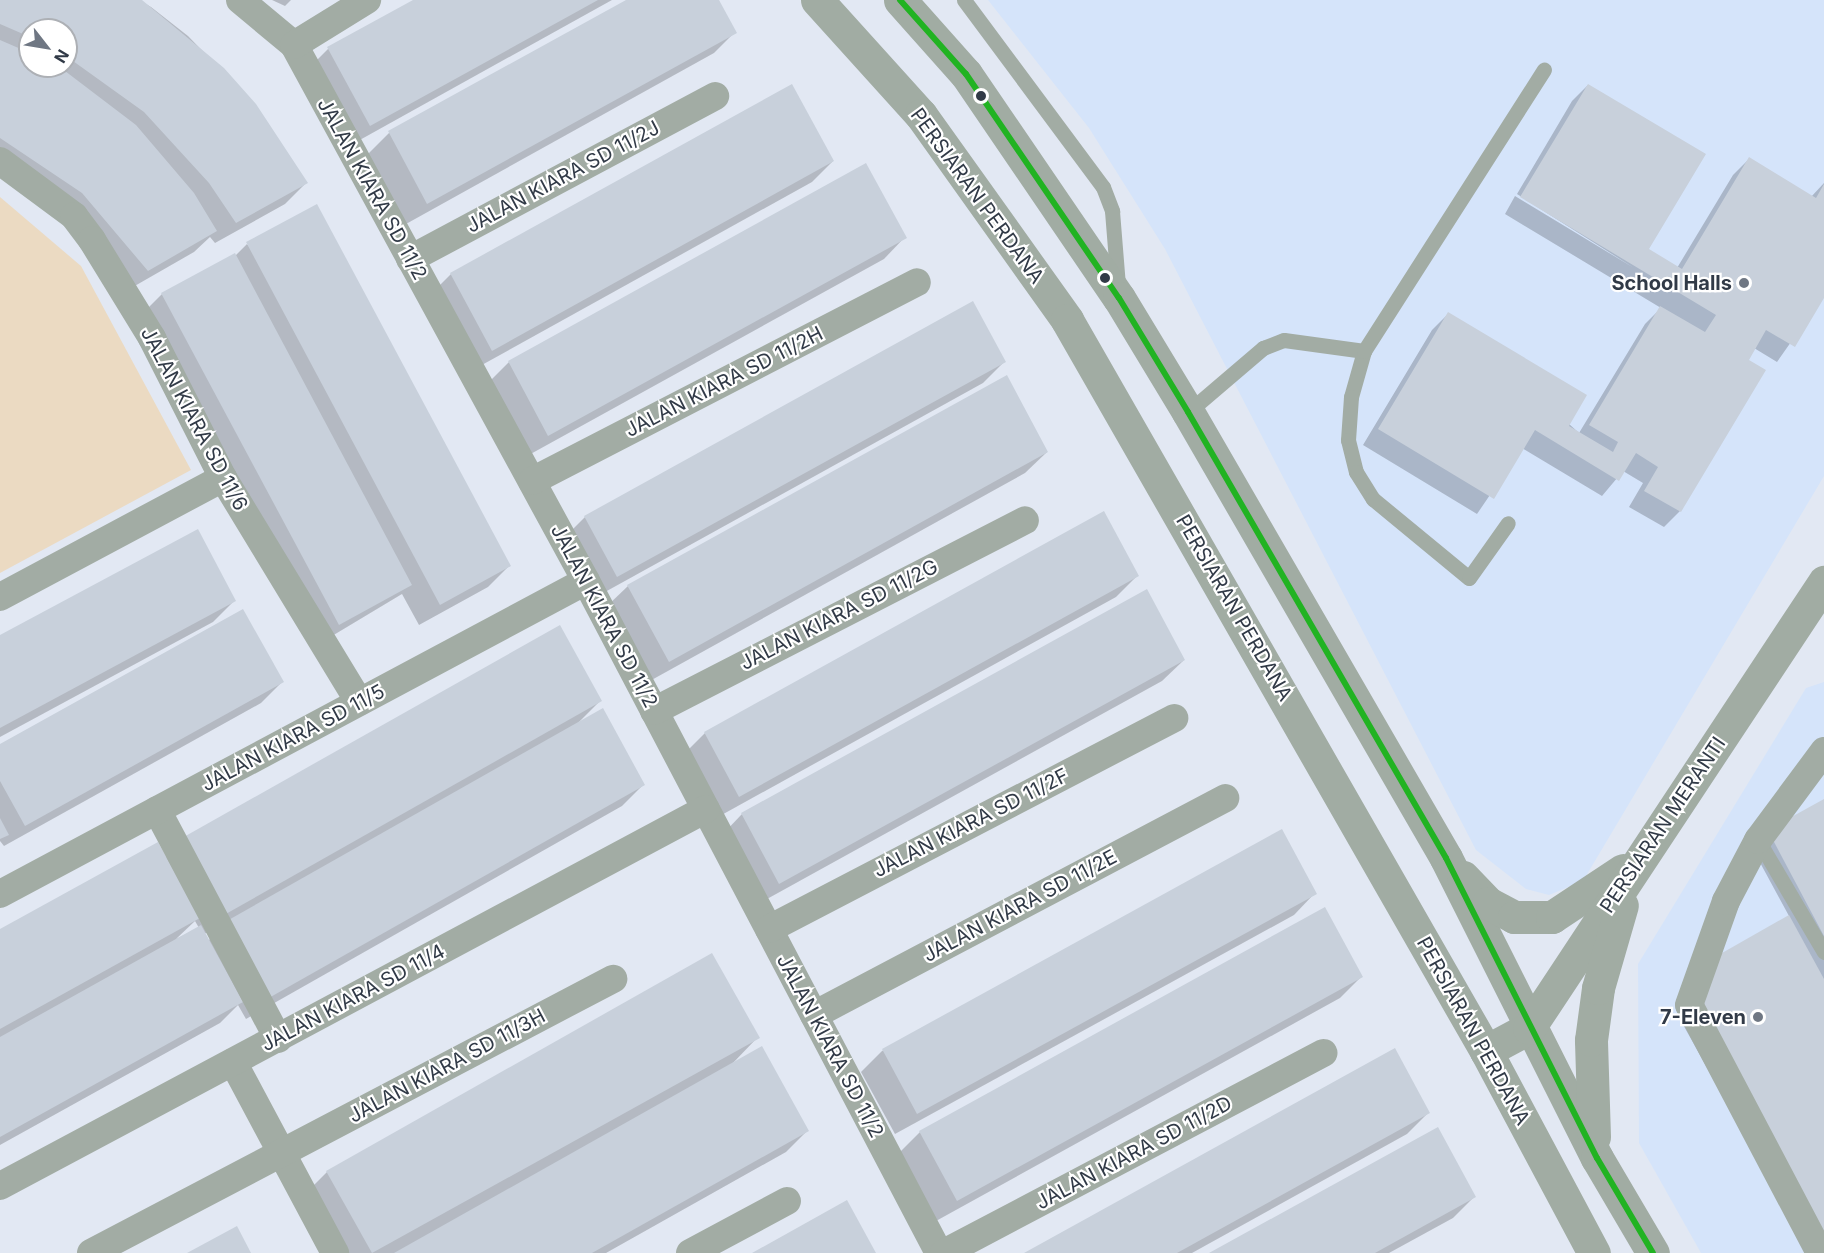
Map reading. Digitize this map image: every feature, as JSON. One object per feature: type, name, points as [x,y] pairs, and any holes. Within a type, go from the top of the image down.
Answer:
[{"type":"main road","name":"PERSIARAN PERDANA","points":[[817,0],[921,115],[1068,320],[1486,1051],[1594,1253]]},
{"type":"main road","points":[[900,0],[966,74],[1119,298],[1188,412],[1446,858],[1596,1158],[1653,1253]]},
{"type":"main road","name":"PERSIARAN MERANTI","points":[[1486,1051],[1529,1028],[1641,856],[1821,593]]},
{"type":"main road","points":[[1446,858],[1488,903],[1506,912],[1552,917],[1641,856]]},
{"type":"main road","points":[[1596,1158],[1590,1091],[1598,988],[1641,856]]},
{"type":"street","name":"JALAN KIARA SD 11/2","points":[[240,0],[294,45],[586,581],[939,1253]]},
{"type":"street","points":[[294,45],[367,0]]},
{"type":"street","name":"JALAN KIARA SD 11/2J","points":[[410,259],[715,96]]},
{"type":"street","name":"JALAN KIARA SD 11/6","points":[[0,161],[74,216],[92,240],[152,338],[223,478],[359,702]]},
{"type":"street","name":"JALAN KIARA SD 11/2H","points":[[532,481],[917,282]]},
{"type":"street","points":[[0,597],[223,478]]},
{"type":"street","name":"JALAN KIARA SD 11/2G","points":[[654,711],[1024,520]]},
{"type":"street","name":"JALAN KIARA SD 11/5","points":[[0,894],[586,581]]},
{"type":"street","name":"JALAN KIARA SD 11/2F","points":[[769,929],[1174,718]]},
{"type":"street","points":[[1820,1253],[1689,1005],[1726,901],[1758,840],[1824,751]]},
{"type":"street","name":"JALAN KIARA SD 11/2E","points":[[814,1015],[1226,798]]},
{"type":"street","name":"JALAN KIARA SD 11/4","points":[[0,1186],[706,809]]},
{"type":"street","points":[[158,810],[278,1039]]},
{"type":"street","name":"JALAN KIARA SD 11/3H","points":[[91,1253],[613,979]]},
{"type":"street","name":"JALAN KIARA SD 11/2D","points":[[944,1253],[1324,1053]]},
{"type":"street","points":[[233,1062],[335,1253]]},
{"type":"street","points":[[690,1253],[787,1201]]},
{"type":"lane","points":[[964,0],[1103,187],[1112,211],[1119,298]]},
{"type":"lane","points":[[1508,523],[1469,578],[1373,500],[1356,472],[1348,440],[1351,397],[1364,351],[1544,70]]},
{"type":"lane","points":[[1188,412],[1263,348],[1284,340],[1364,351]]},
{"type":"lane","points":[[1758,840],[1824,952]]},
{"type":"shaded area","points":[[988,0],[1824,0],[1824,476],[1583,881],[1549,895],[1526,889],[1476,850],[1165,249],[1089,128]]},
{"type":"shaded area","points":[[0,197],[81,266],[191,470],[0,573]]},
{"type":"shaded area","points":[[1824,682],[1824,1253],[1701,1253],[1639,1143],[1638,964],[1806,688]]},
{"type":"building","points":[[0,0],[142,0],[224,68],[256,104],[308,183],[236,223],[209,183],[144,112],[78,65],[78,18],[18,18],[18,32],[0,24]]},
{"type":"building","points":[[413,0],[598,0],[370,126],[327,47]]},
{"type":"building","points":[[626,0],[719,0],[737,33],[427,204],[388,131]]},
{"type":"building","points":[[0,40],[18,48],[18,78],[74,78],[136,125],[194,193],[217,231],[148,271],[82,193],[0,138]]},
{"type":"building","points":[[792,84],[834,161],[492,351],[450,273]]},
{"type":"building","name":"School Halls","points":[[1588,84],[1706,154],[1649,249],[1682,269],[1749,157],[1816,198],[1824,184],[1824,298],[1795,347],[1766,330],[1749,360],[1766,370],[1681,512],[1644,491],[1658,467],[1636,453],[1619,481],[1535,430],[1494,499],[1378,429],[1448,312],[1587,395],[1569,426],[1613,452],[1618,442],[1589,425],[1660,306],[1705,332],[1716,315],[1520,197]]},
{"type":"building","points":[[866,163],[907,238],[548,436],[508,361]]},
{"type":"building","points":[[317,204],[511,566],[440,605],[246,242]]},
{"type":"building","points":[[235,253],[412,585],[339,625],[161,293]]},
{"type":"building","points":[[973,301],[1006,362],[617,577],[584,516]]},
{"type":"building","points":[[1007,375],[1048,452],[669,662],[627,585]]},
{"type":"building","points":[[1104,511],[1139,576],[739,797],[704,732]]},
{"type":"building","points":[[198,529],[236,601],[0,728],[0,635]]},
{"type":"building","points":[[1147,589],[1185,660],[779,884],[741,813]]},
{"type":"building","points":[[243,609],[284,682],[25,826],[0,781],[0,744]]},
{"type":"building","points":[[560,625],[602,701],[224,915],[182,838]]},
{"type":"building","points":[[603,708],[645,785],[267,999],[225,922]]},
{"type":"building","points":[[1824,799],[1824,936],[1773,840],[1786,820]]},
{"type":"building","points":[[0,818],[9,835],[0,839]]},
{"type":"building","points":[[1282,829],[1317,894],[917,1114],[882,1049]]},
{"type":"building","points":[[158,842],[200,918],[0,1029],[0,929]]},
{"type":"building","points":[[1325,907],[1363,977],[957,1201],[919,1131]]},
{"type":"building","points":[[1789,915],[1824,979],[1824,1233],[1697,1004],[1701,965]]},
{"type":"building","points":[[201,925],[243,1002],[0,1137],[0,1037]]},
{"type":"building","points":[[712,953],[760,1038],[372,1253],[326,1171]]},
{"type":"building","points":[[762,1046],[809,1131],[592,1253],[394,1253]]},
{"type":"building","points":[[1395,1048],[1430,1113],[1177,1253],[1024,1253]]},
{"type":"building","points":[[1438,1127],[1476,1197],[1375,1253],[1209,1253]]},
{"type":"building","points":[[847,1200],[876,1253],[752,1253]]},
{"type":"building","points":[[237,1226],[251,1253],[187,1253]]},
{"type":"transit line","points":[[900,0],[966,74],[1119,298],[1188,412],[1446,858],[1597,1158],[1653,1253]]},
{"type":"place","name":"School Halls","points":[[1744,283]]},
{"type":"place","name":"7-Eleven","points":[[1758,1017]]}]
